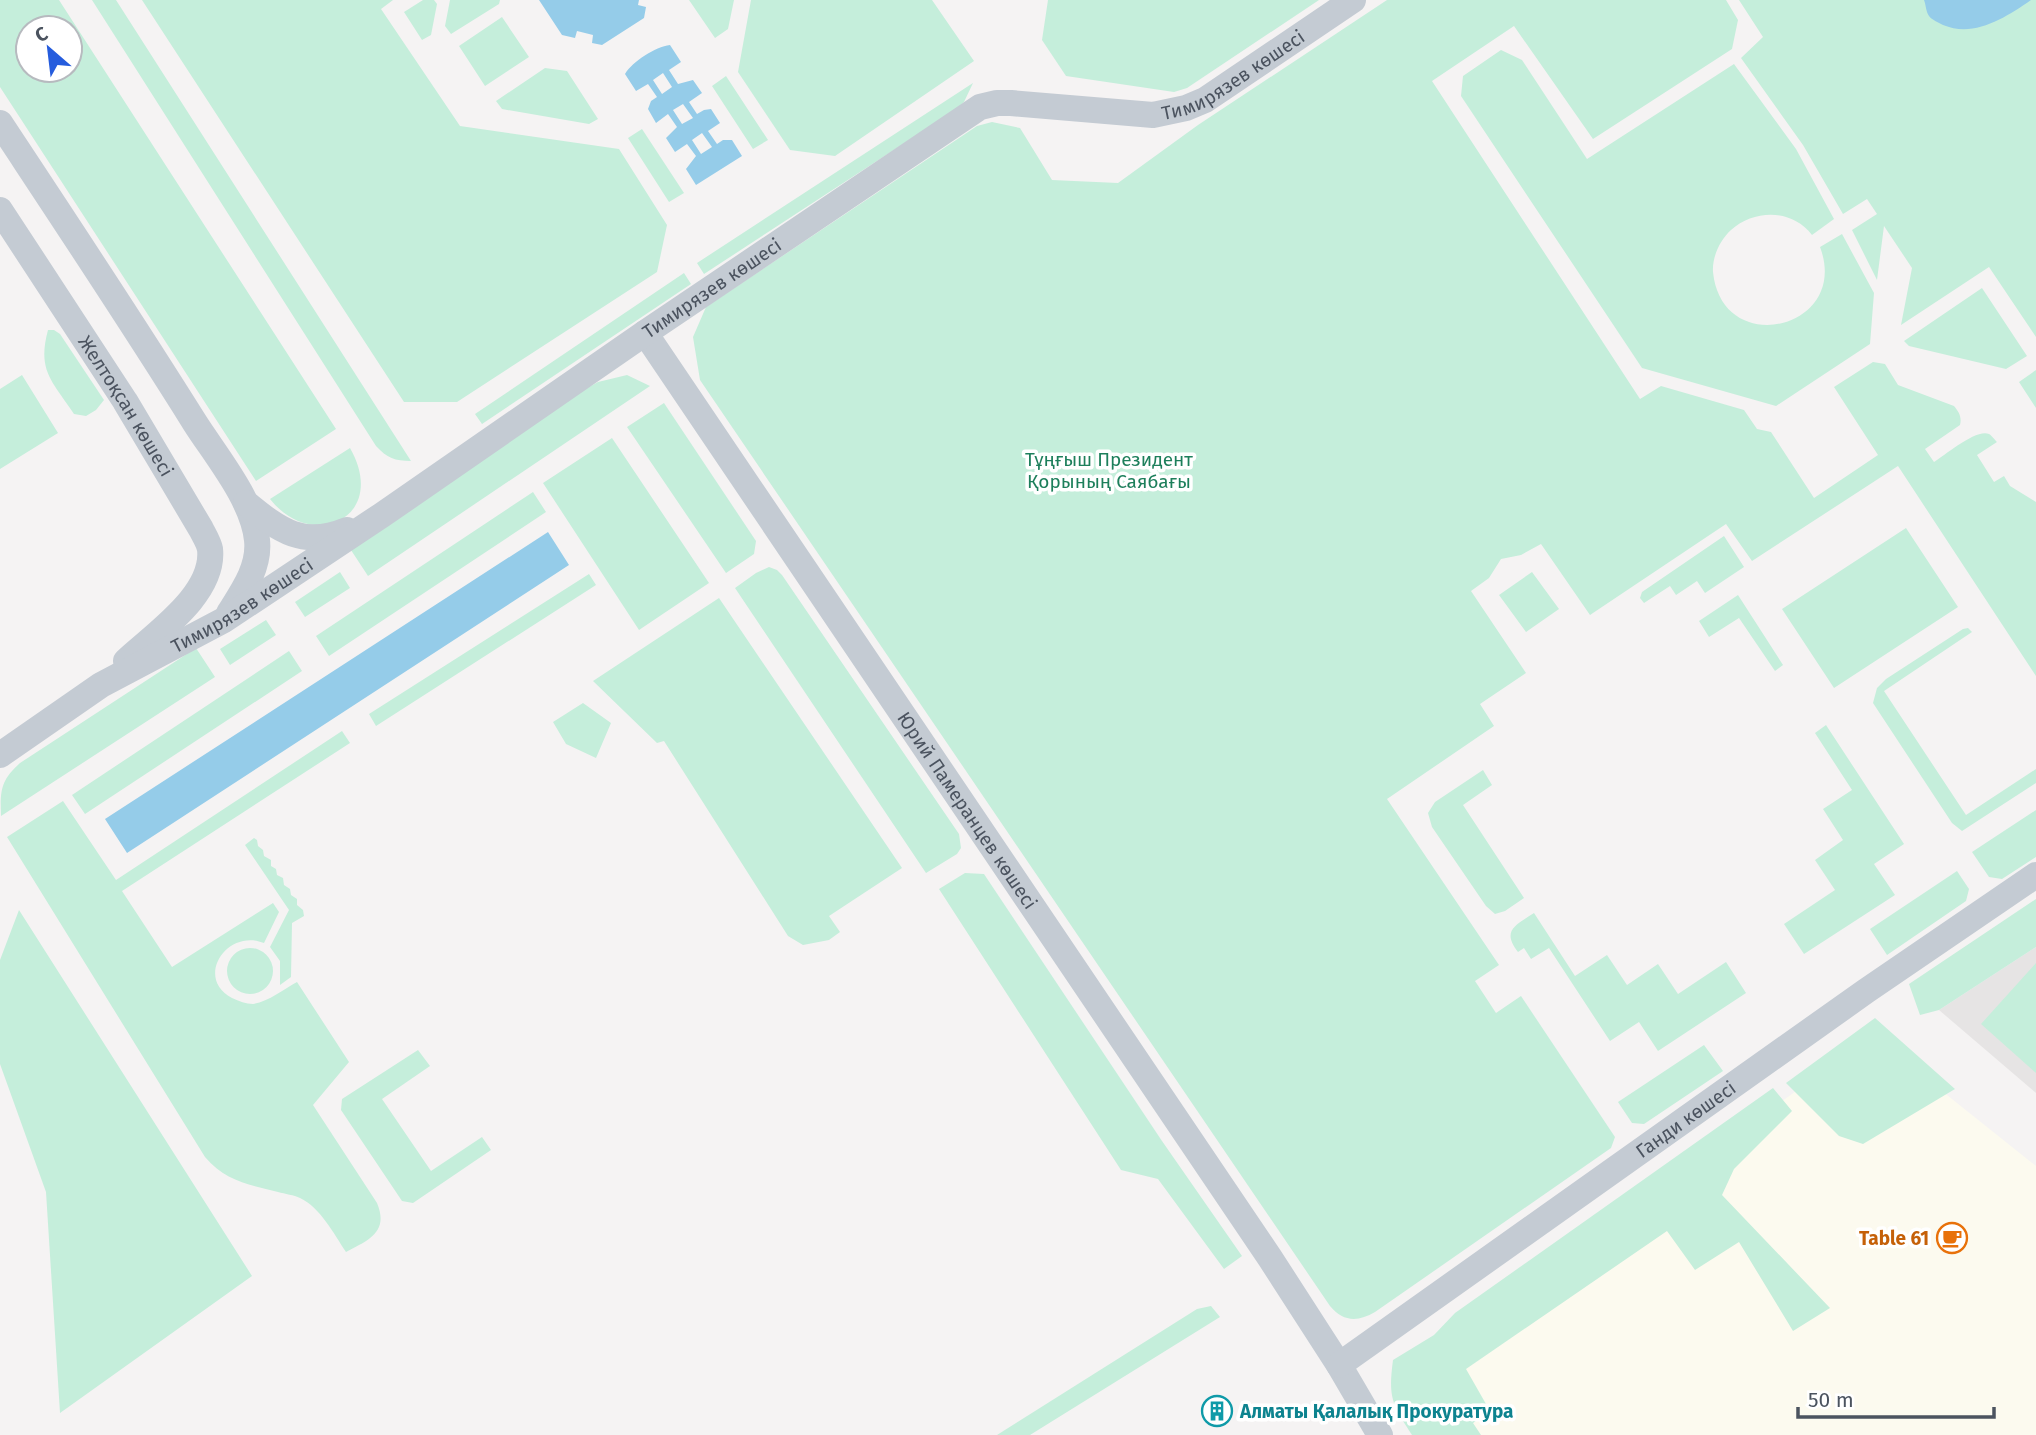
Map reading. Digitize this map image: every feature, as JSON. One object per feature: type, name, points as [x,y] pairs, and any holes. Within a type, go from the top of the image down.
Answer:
[{"type":"street","name":"Тимирязев көшесі","points":[[0,755],[101,685],[224,620],[980,107],[1011,103],[1153,115],[1186,108],[1205,100],[1353,0]]},
{"type":"street","points":[[0,123],[167,376],[246,503],[257,540],[257,561],[244,590],[224,620]]},
{"type":"street","name":"Желтоқсан көшесі","points":[[0,210],[125,401],[210,547],[209,568],[201,589],[184,607]]},
{"type":"street","name":"Юрий Памеранцев көшесі","points":[[645,333],[1288,1286],[1380,1435]]},
{"type":"street","points":[[246,503],[290,535],[310,538],[330,537],[382,515]]},
{"type":"street","name":"Тимирязев көшесі","points":[[101,685],[184,607]]},
{"type":"street","name":"Ганди көшесі","points":[[1339,1365],[1833,1014],[2036,875]]},
{"type":"shaded area","points":[[2036,947],[2036,1093],[1939,1010]]},
{"type":"shaded area","points":[[1873,1036],[2036,1166],[2036,1435],[1455,1435],[1442,1345]]},
{"type":"green space","points":[[0,0],[59,0],[68,14],[14,14],[14,84],[84,84],[84,39],[336,429],[256,481],[0,87]]},
{"type":"green space","points":[[92,0],[116,0],[411,461],[392,458],[376,446]]},
{"type":"green space","points":[[142,0],[393,0],[381,9],[460,126],[619,149],[667,225],[657,272],[457,402],[404,402]]},
{"type":"green space","points":[[423,0],[434,0],[437,4],[431,35],[422,40],[404,12]]},
{"type":"green space","points":[[450,0],[500,0],[499,4],[451,34],[445,26]]},
{"type":"green space","points":[[689,0],[734,0],[728,29],[715,38]]},
{"type":"green space","points":[[751,0],[932,0],[974,61],[835,156],[790,150],[738,72]]},
{"type":"green space","points":[[1048,0],[1319,0],[1187,88],[1174,92],[1066,76],[1042,40]]},
{"type":"green space","name":"Тұңғыш Президент Қорының Саябағы","points":[[1387,0],[1726,0],[1738,20],[1732,49],[1593,139],[1514,26],[1432,81],[1640,399],[1661,386],[1744,410],[1757,429],[1771,432],[1814,498],[1878,455],[1834,387],[1873,362],[1885,364],[1898,385],[1954,406],[1957,410],[1960,425],[1925,449],[1934,462],[1969,438],[1989,434],[1997,442],[1977,455],[1994,482],[2004,476],[2010,486],[2036,502],[2036,676],[1898,466],[1752,561],[1726,524],[1590,615],[1541,544],[1521,555],[1501,559],[1489,578],[1471,591],[1526,673],[1480,704],[1494,726],[1387,799],[1499,965],[1475,981],[1496,1013],[1521,996],[1615,1137],[1611,1148],[1375,1312],[1363,1318],[1351,1319],[1340,1315],[1330,1306],[700,380],[693,337],[706,307],[977,126],[992,122],[1020,128],[1052,180],[1118,183],[1198,125]]},
{"type":"green space","points":[[1739,0],[2036,0],[2036,337],[1989,267],[1901,325],[1912,268],[1884,226],[1877,280],[1852,230],[1877,214],[1867,199],[1843,214],[1803,145],[1741,58],[1763,37]]},
{"type":"green space","points":[[502,17],[529,57],[485,86],[459,46]]},
{"type":"green space","points":[[1501,50],[1522,60],[1587,159],[1734,64],[1796,149],[1834,219],[1812,235],[1794,220],[1773,215],[1751,218],[1731,230],[1723,239],[1714,261],[1713,272],[1721,300],[1738,317],[1759,324],[1782,323],[1802,314],[1818,298],[1825,275],[1820,247],[1842,234],[1874,293],[1870,344],[1776,406],[1642,368],[1461,96],[1463,76]]},
{"type":"green space","points":[[545,68],[567,71],[598,119],[589,124],[502,109],[496,101]]},
{"type":"green space","points":[[726,76],[768,140],[753,149],[712,86]]},
{"type":"green space","points":[[973,83],[964,102],[955,110],[704,274],[697,263]]},
{"type":"green space","points":[[642,129],[684,193],[669,202],[628,138]]},
{"type":"green space","points":[[684,273],[691,284],[482,424],[475,414]]},
{"type":"green space","points":[[1982,288],[2027,356],[2006,369],[1909,346],[1904,341]]},
{"type":"green space","points":[[48,330],[60,334],[104,400],[96,410],[86,416],[74,414],[49,375],[44,356]]},
{"type":"green space","points":[[2036,370],[2036,408],[2019,382]]},
{"type":"green space","points":[[22,375],[58,433],[0,469],[0,389]]},
{"type":"green space","points":[[627,375],[650,386],[368,576],[349,547],[580,392],[598,382]]},
{"type":"green space","points":[[664,403],[756,541],[754,554],[726,573],[627,427]]},
{"type":"green space","points":[[612,438],[709,583],[639,630],[543,483]]},
{"type":"green space","points":[[350,448],[360,472],[360,492],[353,509],[341,520],[325,525],[307,524],[288,515],[270,499]]},
{"type":"green space","points":[[533,492],[546,512],[329,656],[316,636]]},
{"type":"green space","points":[[1906,528],[1958,607],[1834,688],[1782,609]]},
{"type":"green space","points":[[1724,536],[1744,567],[1705,593],[1697,581],[1676,595],[1670,586],[1644,603],[1640,598],[1642,592]]},
{"type":"green space","points":[[769,567],[782,575],[959,834],[961,848],[957,854],[926,873],[735,588]]},
{"type":"green space","points":[[340,572],[350,588],[305,617],[295,602]]},
{"type":"green space","points":[[1532,572],[1559,609],[1526,632],[1499,595]]},
{"type":"green space","points":[[589,574],[596,585],[376,726],[369,714]]},
{"type":"green space","points":[[1738,595],[1783,665],[1775,671],[1739,618],[1709,637],[1699,621]]},
{"type":"green space","points":[[719,598],[902,868],[829,916],[840,932],[829,940],[803,945],[788,936],[664,741],[657,743],[593,681]]},
{"type":"green space","points":[[266,620],[276,635],[230,665],[220,649]]},
{"type":"green space","points":[[1968,628],[1972,632],[1884,691],[1966,815],[2036,769],[2036,783],[1962,831],[1952,823],[1873,703],[1877,688],[1886,679]]},
{"type":"green space","points":[[196,648],[215,677],[1,816],[5,780],[20,763]]},
{"type":"green space","points":[[289,651],[302,671],[85,814],[72,795]]},
{"type":"green space","points":[[583,703],[611,723],[596,758],[566,744],[553,722]]},
{"type":"green space","points":[[1826,725],[1904,844],[1874,864],[1895,895],[1804,954],[1784,924],[1835,890],[1815,860],[1843,840],[1823,809],[1852,790],[1815,733]]},
{"type":"green space","points":[[342,731],[350,743],[122,891],[172,967],[273,903],[279,912],[264,943],[250,940],[238,942],[220,957],[216,979],[221,989],[232,998],[253,1004],[270,998],[297,982],[349,1062],[313,1105],[377,1203],[380,1213],[379,1228],[375,1234],[346,1252],[326,1222],[307,1202],[295,1196],[239,1181],[221,1172],[205,1157],[7,837],[63,801],[116,880]]},
{"type":"green space","points":[[1483,770],[1492,785],[1463,805],[1524,898],[1505,911],[1495,914],[1486,906],[1432,827],[1428,813],[1435,802]]},
{"type":"green space","points":[[2036,810],[2036,857],[2002,879],[1989,877],[1972,852]]},
{"type":"green space","points":[[254,838],[264,856],[271,860],[271,866],[276,869],[277,875],[283,878],[291,895],[297,899],[297,905],[303,910],[304,916],[292,923],[291,977],[280,985],[280,961],[270,947],[289,910],[245,845]]},
{"type":"green space","points":[[1957,871],[1969,889],[1966,901],[1887,955],[1870,929]]},
{"type":"green space","points":[[965,873],[984,874],[1242,1256],[1224,1269],[1158,1179],[1121,1170],[939,889]]},
{"type":"green space","points":[[2036,899],[2036,947],[1939,1010],[1920,1015],[1909,984]]},
{"type":"green space","points":[[19,910],[252,1276],[60,1413],[46,1192],[0,1064],[0,960]]},
{"type":"green space","points":[[1534,913],[1575,976],[1607,955],[1627,985],[1658,964],[1678,994],[1726,962],[1746,993],[1658,1051],[1639,1022],[1610,1041],[1549,948],[1531,959],[1524,948],[1518,952],[1513,944],[1513,929]]},
{"type":"green space","points":[[250,948],[267,954],[273,971],[267,988],[250,994],[233,988],[227,971],[233,954]]},
{"type":"green space","points":[[2036,963],[2036,1073],[1981,1024]]},
{"type":"green space","points":[[1875,1018],[1955,1089],[1863,1144],[1839,1136],[1786,1083]]},
{"type":"green space","points":[[1704,1045],[1723,1071],[1644,1124],[1632,1123],[1618,1102]]},
{"type":"green space","points":[[418,1050],[430,1066],[382,1099],[431,1171],[482,1137],[491,1150],[413,1203],[402,1201],[341,1110],[342,1099]]},
{"type":"green space","points":[[1773,1088],[1792,1111],[1734,1169],[1722,1195],[1830,1308],[1793,1331],[1739,1242],[1695,1270],[1667,1231],[1466,1369],[1490,1411],[1473,1423],[1481,1435],[1412,1435],[1393,1400],[1393,1360],[1434,1335],[1455,1313]]},
{"type":"green space","points":[[1211,1306],[1220,1317],[1030,1435],[997,1435],[1197,1309]]},
{"type":"water","points":[[539,0],[639,0],[638,5],[646,7],[644,18],[602,45],[592,43],[593,35],[577,31],[575,38],[562,35]]},
{"type":"water","points":[[1924,0],[2031,0],[1989,24],[1966,29],[1943,25],[1932,19],[1927,13]]},
{"type":"water","points":[[670,45],[681,62],[669,70],[678,84],[693,80],[702,93],[689,102],[697,114],[711,109],[720,123],[708,131],[717,144],[723,140],[732,140],[742,156],[696,185],[686,169],[696,156],[687,144],[675,152],[666,138],[677,127],[668,114],[656,123],[648,109],[651,101],[657,97],[648,84],[636,91],[625,74],[639,60]],"holes":[[[663,73],[672,87],[662,94],[653,80]],[[683,104],[693,118],[682,124],[673,110]],[[702,133],[712,147],[701,154],[692,140]]]},
{"type":"water","points":[[548,532],[569,565],[127,853],[105,819]]},
{"type":"place","name":"Table 61","points":[[1952,1238]]},
{"type":"place","name":"Алматы Қалалық Прокуратура","points":[[1217,1411]]}]
